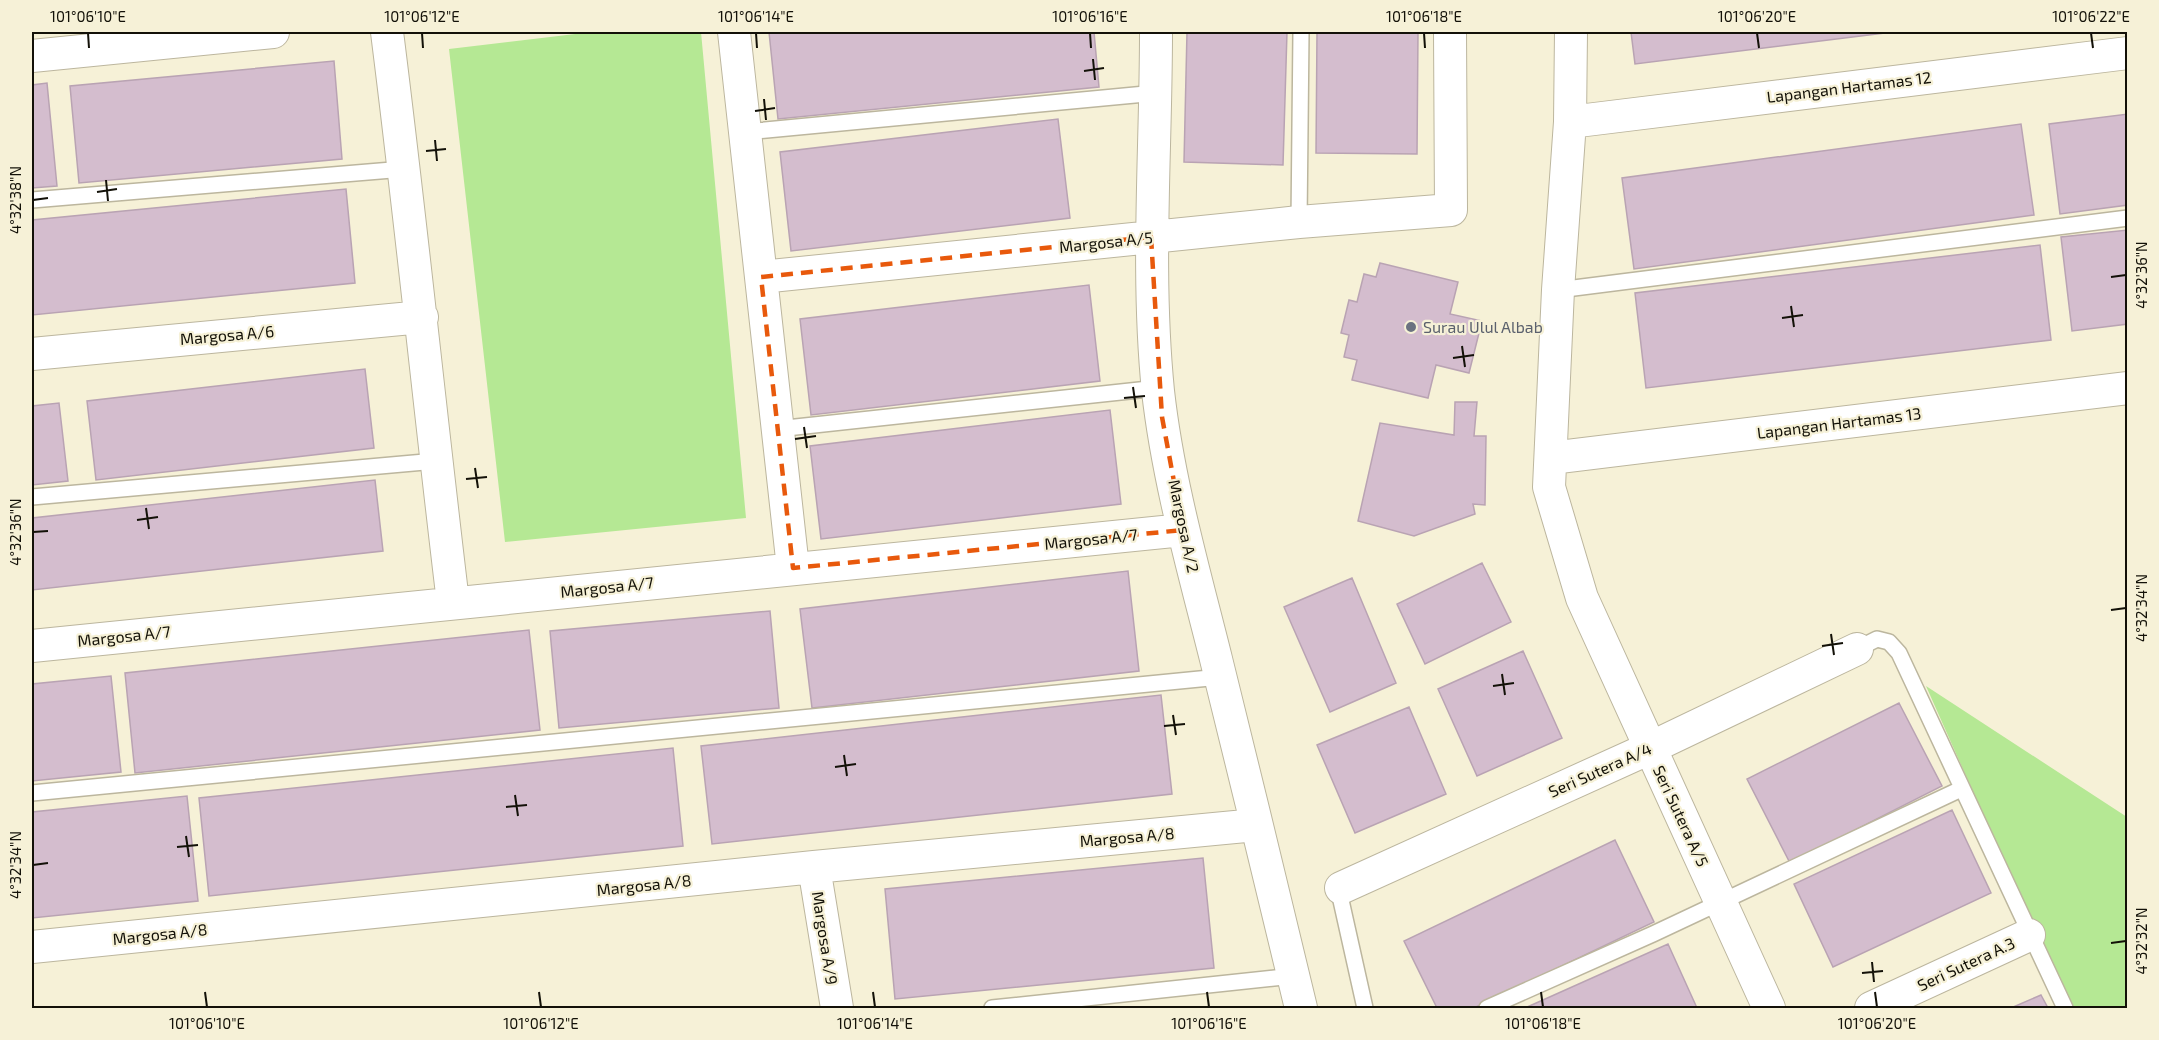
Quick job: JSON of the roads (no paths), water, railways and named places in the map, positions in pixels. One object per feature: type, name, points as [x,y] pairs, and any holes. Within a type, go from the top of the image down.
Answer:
[{"type":"street","points":[[32,56],[273,32]]},
{"type":"street","points":[[387,32],[422,316],[453,602]]},
{"type":"street","points":[[734,32],[792,568]]},
{"type":"street","name":"Margosa A/2","points":[[1156,32],[1151,237],[1158,388],[1162,417],[1183,530],[1300,1008]]},
{"type":"street","name":"Margosa A/5","points":[[761,277],[1299,222],[1451,210],[1450,32]]},
{"type":"street","name":"Seri Sutera A/5","points":[[1571,32],[1570,122],[1558,290],[1550,472],[1582,598],[1769,1008]]},
{"type":"street","name":"Lapangan Hartamas 12","points":[[1570,122],[2127,53]]},
{"type":"street","name":"Margosa A/6","points":[[32,354],[422,316]]},
{"type":"street","name":"Lapangan Hartamas 13","points":[[1550,472],[2127,388]]},
{"type":"street","name":"Margosa A/7","points":[[32,646],[1183,530]]},
{"type":"street","name":"Seri Sutera A/4","points":[[1341,888],[1650,748],[1857,650]]},
{"type":"street","name":"Margosa A/8","points":[[32,947],[814,867],[1256,825]]},
{"type":"street","name":"Margosa A/9","points":[[814,867],[837,1008]]},
{"type":"street","name":"Seri Sutera A.3","points":[[1871,1008],[2029,935]]},
{"type":"lane","points":[[1299,222],[1301,32]]},
{"type":"lane","points":[[745,132],[1156,93]]},
{"type":"lane","points":[[32,200],[404,169]]},
{"type":"lane","points":[[1558,290],[2127,218]]},
{"type":"lane","points":[[777,429],[1158,388]]},
{"type":"lane","points":[[32,497],[436,461]]},
{"type":"lane","points":[[1857,650],[1877,639],[1889,642],[1899,653],[2065,1008]]},
{"type":"lane","points":[[32,793],[1220,677]]},
{"type":"lane","points":[[1486,1008],[1961,789]]},
{"type":"lane","points":[[1341,888],[1340,896],[1365,1008]]},
{"type":"lane","points":[[992,1008],[1293,976]]},
{"type":"place","name":"Surau Ulul Albab","points":[[1411,327]]}]
